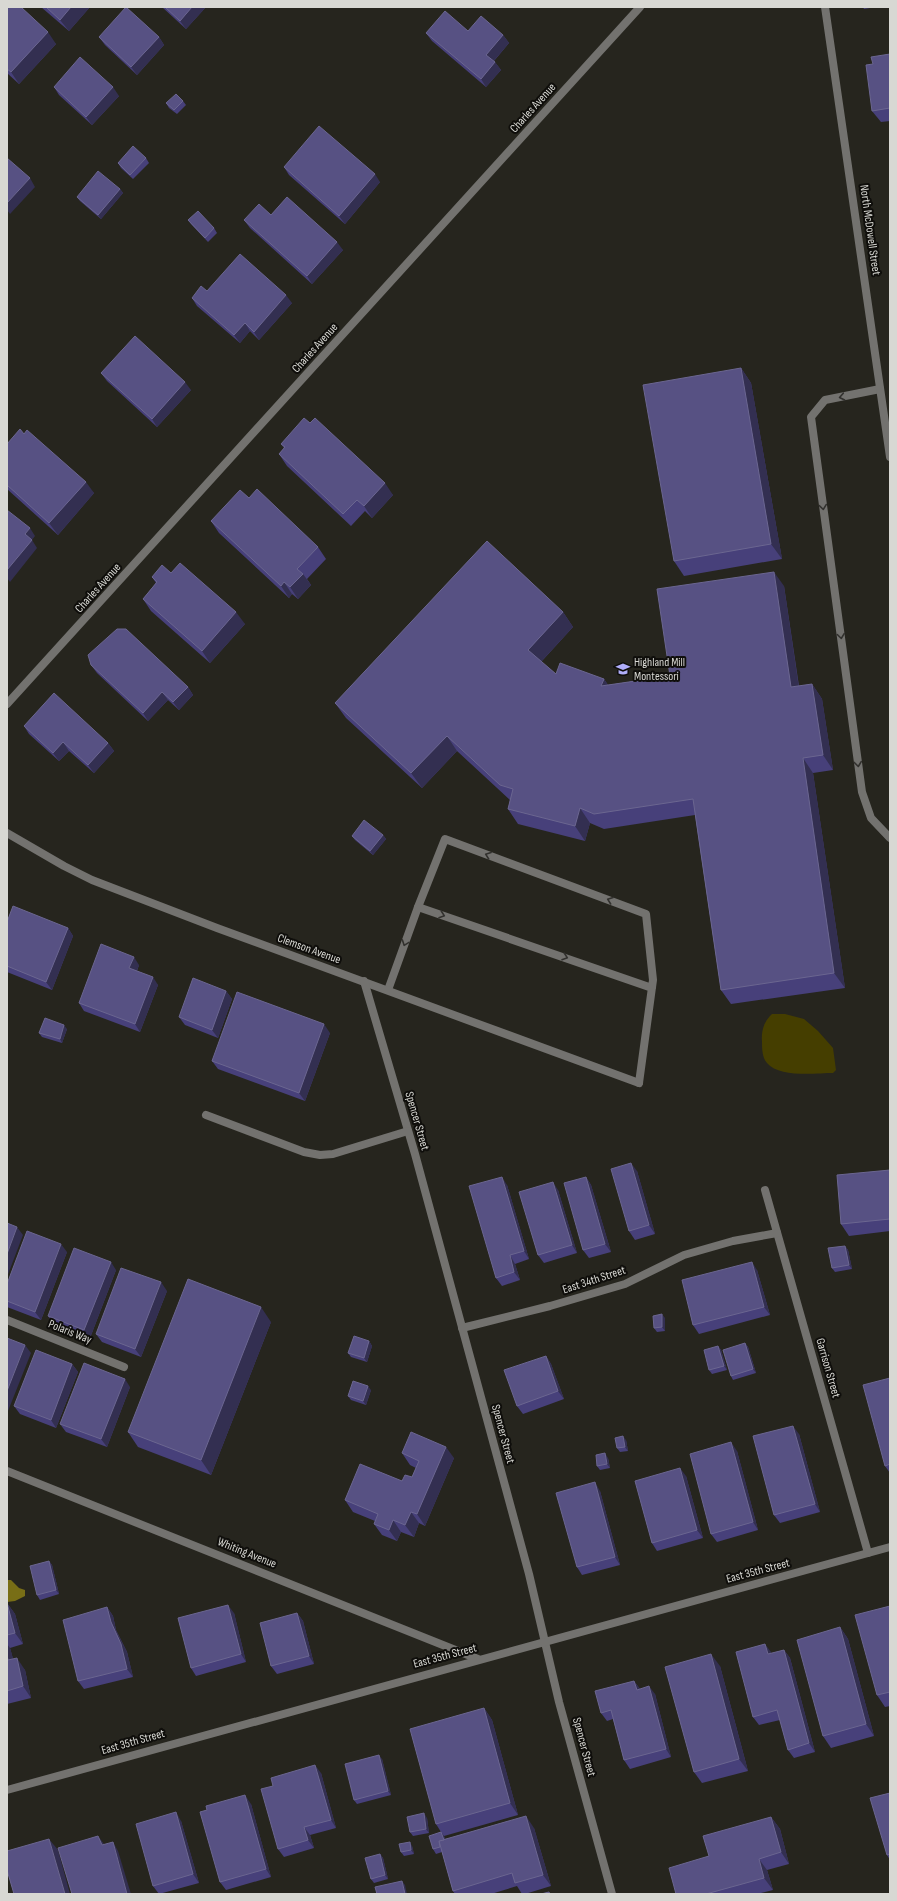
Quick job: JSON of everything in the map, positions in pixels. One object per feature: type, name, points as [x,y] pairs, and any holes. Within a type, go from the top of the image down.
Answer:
[{"type":"street","name":"Charles Avenue","points":[[7,704],[640,7]]},
{"type":"street","name":"North McDowell Street","points":[[826,7],[890,457]]},
{"type":"street","points":[[880,389],[825,400],[811,417],[862,792],[871,818],[890,838]]},
{"type":"street","name":"Clemson Avenue","points":[[7,833],[64,866],[92,880],[639,1083],[652,988]]},
{"type":"street","points":[[388,990],[418,907],[445,839],[646,914],[653,980],[652,988],[418,907]]},
{"type":"street","name":"Spencer Street","points":[[364,982],[408,1132],[529,1574],[559,1702],[612,1894]]},
{"type":"street","points":[[206,1115],[304,1152],[320,1155],[333,1154],[408,1132]]},
{"type":"street","name":"Garrison Street","points":[[765,1190],[868,1553]]},
{"type":"street","name":"East 34th Street","points":[[462,1328],[550,1306],[625,1284],[684,1255],[733,1241],[777,1233]]},
{"type":"street","name":"Polaris Way","points":[[7,1320],[124,1367]]},
{"type":"street","name":"Whiting Avenue","points":[[7,1471],[478,1659]]},
{"type":"street","name":"East 35th Street","points":[[7,1790],[478,1659],[890,1547]]},
{"type":"shaded area","points":[[772,1014],[785,1014],[804,1019],[818,1031],[833,1048],[836,1070],[833,1073],[798,1074],[780,1071],[767,1063],[763,1053],[762,1034],[765,1023]]},
{"type":"shaded area","points":[[7,1580],[11,1580],[19,1588],[25,1590],[25,1596],[15,1601],[7,1602]]},
{"type":"building","points":[[7,7],[21,7],[48,32],[11,72],[7,69]]},
{"type":"building","points":[[46,7],[71,7],[60,20]]},
{"type":"building","points":[[126,7],[159,37],[131,67],[99,37]]},
{"type":"building","points":[[165,7],[192,7],[180,21]]},
{"type":"building","points":[[445,11],[468,31],[481,16],[503,35],[486,55],[495,62],[481,79],[426,33]]},
{"type":"building","points":[[890,54],[890,108],[872,111],[866,65],[873,64],[871,57]]},
{"type":"building","points":[[80,57],[113,87],[86,117],[54,87]]},
{"type":"building","points":[[176,94],[183,101],[174,110],[166,103]]},
{"type":"building","points":[[319,126],[375,174],[339,216],[284,167]]},
{"type":"building","points":[[133,146],[146,158],[130,175],[118,163]]},
{"type":"building","points":[[7,158],[30,178],[7,203]]},
{"type":"building","points":[[98,171],[120,189],[98,215],[77,197]]},
{"type":"building","points":[[287,197],[337,242],[307,276],[244,220],[259,204],[271,215]]},
{"type":"building","points":[[198,211],[214,228],[205,238],[188,220]]},
{"type":"building","points":[[240,254],[286,295],[254,332],[245,323],[234,335],[192,298],[201,286],[207,291]]},
{"type":"building","points":[[135,336],[185,382],[152,419],[101,373]]},
{"type":"building","points":[[741,368],[771,544],[674,561],[643,385]]},
{"type":"building","points":[[304,418],[310,423],[315,418],[385,483],[364,506],[357,500],[343,514],[279,454],[285,447],[281,444]]},
{"type":"building","points":[[20,429],[24,434],[27,430],[86,482],[49,523],[7,485],[7,444]]},
{"type":"building","points":[[257,489],[318,547],[297,569],[303,574],[290,587],[284,582],[281,586],[211,521],[240,490],[249,498]]},
{"type":"building","points":[[7,510],[30,528],[25,534],[32,540],[7,570]]},
{"type":"building","points":[[487,541],[563,612],[528,650],[556,674],[560,663],[604,679],[601,686],[670,676],[657,589],[774,572],[791,687],[812,684],[823,755],[803,758],[834,973],[721,990],[693,799],[594,814],[580,808],[575,826],[508,809],[513,789],[500,785],[447,736],[411,773],[335,703]]},
{"type":"building","points":[[180,563],[236,612],[202,651],[143,599],[157,582],[152,577],[162,565],[171,573]]},
{"type":"building","points":[[117,629],[126,629],[188,687],[173,702],[162,692],[143,713],[91,665],[88,655]]},
{"type":"building","points":[[54,693],[108,743],[88,765],[63,742],[53,753],[24,726]]},
{"type":"building","points":[[364,820],[383,835],[370,851],[352,836]]},
{"type":"building","points":[[13,906],[68,928],[46,982],[7,966],[7,922]]},
{"type":"building","points":[[101,944],[134,957],[129,968],[153,977],[135,1024],[79,1003]]},
{"type":"building","points":[[193,978],[226,991],[212,1030],[179,1017]]},
{"type":"building","points":[[237,992],[324,1024],[299,1093],[212,1061]]},
{"type":"building","points":[[45,1018],[64,1025],[60,1039],[39,1033]]},
{"type":"building","points":[[631,1163],[649,1225],[629,1231],[611,1169]]},
{"type":"building","points":[[890,1170],[890,1219],[841,1224],[837,1175]]},
{"type":"building","points":[[502,1177],[524,1251],[510,1255],[514,1272],[496,1278],[469,1186]]},
{"type":"building","points":[[586,1177],[605,1244],[583,1250],[564,1183]]},
{"type":"building","points":[[553,1182],[572,1245],[538,1255],[519,1192]]},
{"type":"building","points":[[7,1223],[17,1227],[7,1254]]},
{"type":"building","points":[[27,1231],[61,1244],[35,1312],[7,1301],[7,1284]]},
{"type":"building","points":[[845,1246],[849,1265],[832,1268],[828,1248]]},
{"type":"building","points":[[74,1248],[111,1262],[84,1330],[48,1316]]},
{"type":"building","points":[[752,1262],[764,1307],[693,1325],[682,1280]]},
{"type":"building","points":[[121,1268],[161,1282],[135,1349],[96,1334]]},
{"type":"building","points":[[188,1279],[261,1307],[201,1460],[128,1432]]},
{"type":"building","points":[[662,1314],[662,1327],[654,1328],[653,1316]]},
{"type":"building","points":[[354,1336],[369,1341],[364,1358],[348,1353]]},
{"type":"building","points":[[7,1338],[25,1345],[7,1391]]},
{"type":"building","points":[[745,1343],[753,1369],[731,1376],[723,1350]]},
{"type":"building","points":[[718,1346],[724,1366],[709,1370],[704,1350]]},
{"type":"building","points":[[36,1350],[72,1364],[51,1420],[14,1406]]},
{"type":"building","points":[[546,1356],[558,1391],[517,1406],[504,1370]]},
{"type":"building","points":[[84,1363],[125,1379],[101,1439],[60,1424]]},
{"type":"building","points":[[890,1378],[890,1464],[885,1466],[863,1385]]},
{"type":"building","points":[[353,1381],[368,1386],[363,1401],[348,1396]]},
{"type":"building","points":[[793,1426],[815,1504],[774,1515],[753,1436]]},
{"type":"building","points":[[411,1432],[446,1447],[417,1514],[411,1512],[405,1525],[393,1520],[389,1530],[374,1524],[378,1514],[345,1500],[360,1464],[402,1481],[405,1475],[412,1477],[419,1461],[402,1453]]},
{"type":"building","points":[[623,1436],[625,1447],[617,1448],[615,1438]]},
{"type":"building","points":[[731,1442],[753,1522],[711,1534],[690,1454]]},
{"type":"building","points":[[605,1453],[607,1464],[597,1466],[596,1455]]},
{"type":"building","points":[[680,1468],[697,1530],[652,1543],[635,1481]]},
{"type":"building","points":[[595,1482],[615,1557],[577,1567],[556,1493]]},
{"type":"building","points":[[49,1561],[56,1590],[37,1595],[30,1566]]},
{"type":"building","points":[[7,1603],[15,1633],[7,1635]]},
{"type":"building","points":[[228,1605],[241,1654],[191,1668],[178,1618]]},
{"type":"building","points":[[890,1606],[890,1692],[877,1695],[855,1615]]},
{"type":"building","points":[[107,1607],[111,1622],[121,1644],[127,1669],[78,1681],[63,1620]]},
{"type":"building","points":[[297,1613],[309,1656],[271,1666],[260,1623]]},
{"type":"building","points":[[840,1627],[866,1724],[823,1736],[797,1640]]},
{"type":"building","points":[[765,1644],[768,1654],[784,1650],[809,1743],[788,1750],[777,1710],[753,1717],[736,1652]]},
{"type":"building","points":[[711,1654],[739,1759],[694,1772],[665,1667]]},
{"type":"building","points":[[7,1655],[8,1660],[17,1658],[23,1686],[7,1691]]},
{"type":"building","points":[[634,1681],[637,1690],[649,1686],[666,1749],[624,1760],[611,1710],[601,1713],[595,1691]]},
{"type":"building","points":[[484,1708],[510,1803],[436,1824],[410,1729]]},
{"type":"building","points":[[379,1755],[388,1791],[354,1800],[345,1764]]},
{"type":"building","points":[[315,1765],[331,1820],[304,1827],[308,1840],[278,1849],[261,1789],[273,1786],[271,1778]]},
{"type":"building","points":[[890,1793],[890,1854],[887,1855],[870,1798]]},
{"type":"building","points":[[245,1795],[266,1869],[220,1882],[200,1812],[207,1810],[206,1806]]},
{"type":"building","points":[[176,1812],[193,1874],[153,1886],[136,1824]]},
{"type":"building","points":[[424,1813],[426,1829],[410,1832],[407,1817]]},
{"type":"building","points":[[526,1816],[543,1875],[515,1883],[512,1873],[453,1891],[439,1841]]},
{"type":"building","points":[[771,1817],[781,1852],[759,1859],[764,1878],[706,1894],[676,1894],[669,1868],[709,1856],[703,1836]]},
{"type":"building","points":[[441,1832],[444,1840],[439,1841],[440,1847],[433,1849],[429,1836]]},
{"type":"building","points":[[98,1836],[102,1845],[113,1842],[127,1894],[72,1894],[58,1848]]},
{"type":"building","points":[[49,1839],[65,1894],[14,1894],[7,1870],[7,1851]]},
{"type":"building","points":[[410,1842],[411,1850],[401,1852],[399,1844]]},
{"type":"building","points":[[380,1854],[385,1875],[371,1879],[365,1858]]},
{"type":"building","points":[[402,1881],[405,1894],[377,1894],[375,1887]]},
{"type":"place","name":"Highland Mill Montessori","points":[[623,669]]}]
